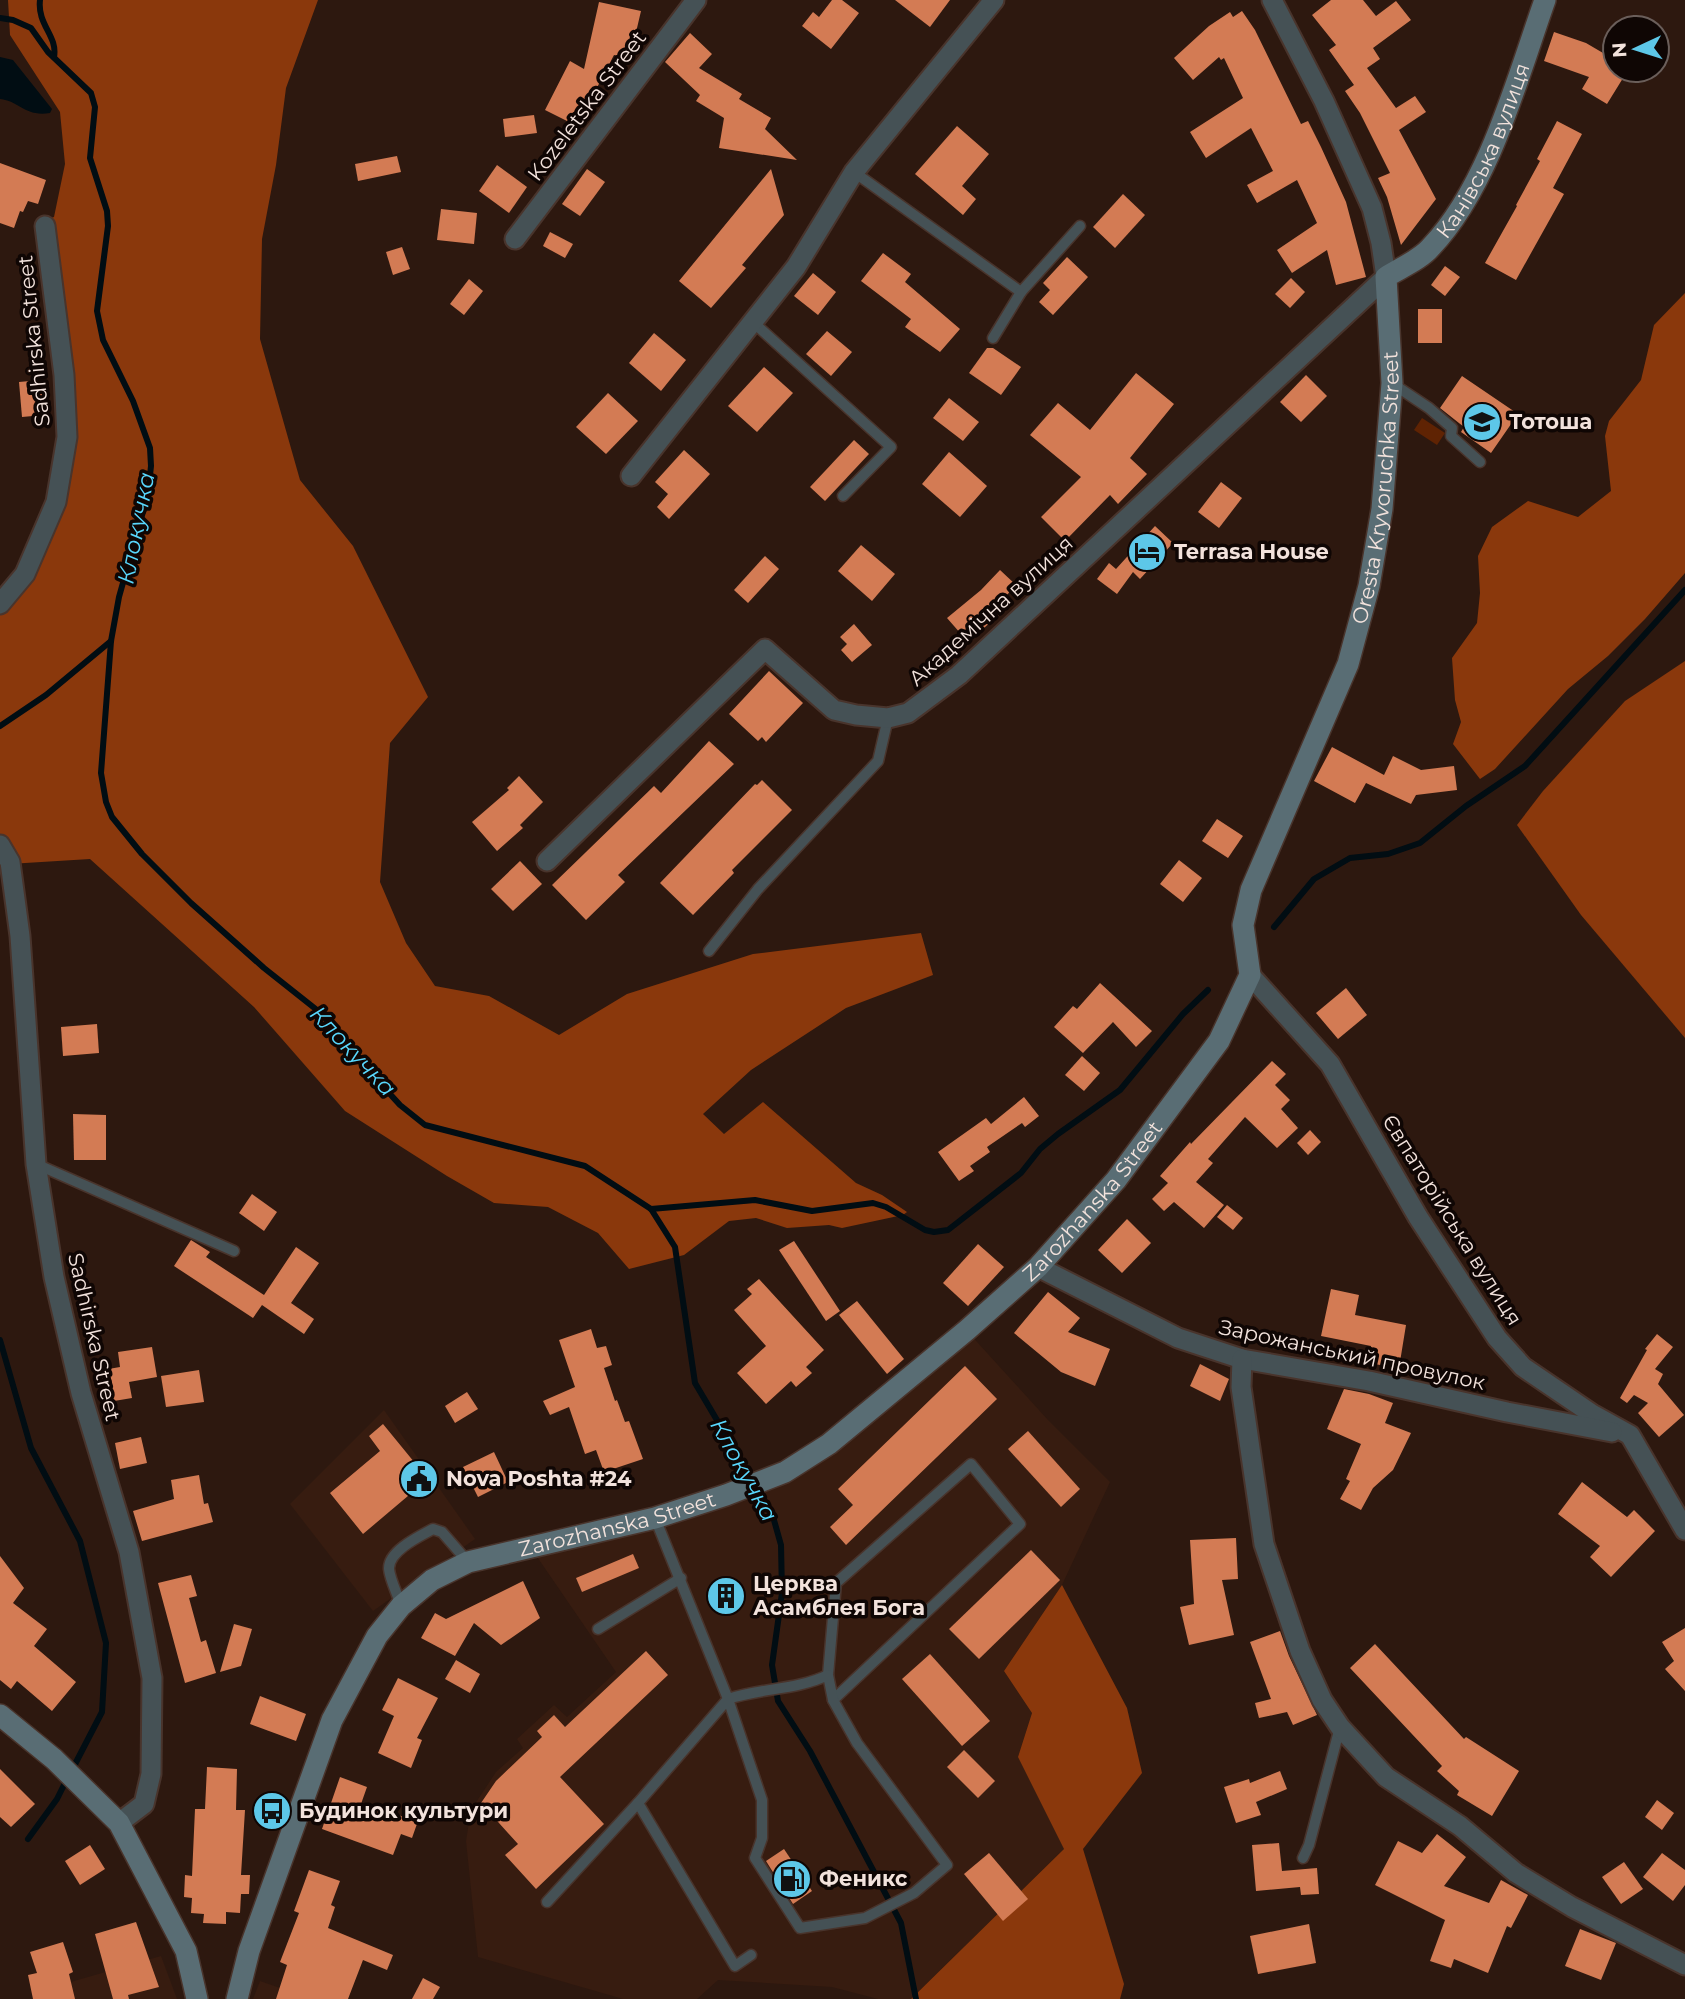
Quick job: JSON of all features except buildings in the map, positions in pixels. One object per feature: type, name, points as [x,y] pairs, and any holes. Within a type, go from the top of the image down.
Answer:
[{"type":"street","name":"Kozeletska Street","points":[[514,239],[696,0]]},
{"type":"street","points":[[631,476],[796,267],[854,172],[994,0]]},
{"type":"street","name":"Oresta Kryvoruchka Street","points":[[1250,975],[1242,925],[1251,890],[1348,664],[1369,586],[1382,509],[1392,383],[1386,277],[1372,208],[1324,101],[1272,0]]},
{"type":"street","name":"Канівська вулиця","points":[[1386,277],[1430,250],[1455,218],[1488,158],[1545,0]]},
{"type":"street","name":"Sadhirska Street","points":[[0,604],[25,574],[56,502],[67,437],[64,375],[45,226]]},
{"type":"street","name":"Академічна вулиця","points":[[888,718],[908,713],[959,675],[1386,277]]},
{"type":"street","points":[[547,860],[765,649],[834,710],[888,718]]},
{"type":"street","name":"Sadhirska Street","points":[[0,845],[10,862],[20,936],[36,1164],[54,1277],[81,1393],[129,1552],[152,1678],[151,1774],[144,1804],[119,1824]]},
{"type":"street","name":"Zarozhanska Street","points":[[237,1999],[249,1951],[332,1720],[377,1636],[401,1606],[432,1580],[468,1562],[656,1518],[785,1472],[829,1444],[967,1330],[1038,1266],[1116,1180],[1219,1041],[1250,975]]},
{"type":"street","name":"Євпаторійська вулиця","points":[[1250,975],[1330,1064],[1418,1217],[1497,1338],[1523,1367],[1592,1414],[1630,1435]]},
{"type":"street","name":"Зарожанський провулок","points":[[1038,1266],[1178,1338],[1242,1359],[1369,1381],[1507,1412],[1630,1435]]},
{"type":"street","points":[[1242,1359],[1241,1387],[1264,1544],[1300,1651],[1322,1700],[1340,1727],[1367,1759],[1387,1777],[1460,1826],[1516,1873],[1572,1907],[1685,1965]]},
{"type":"street","points":[[1630,1435],[1685,1530]]},
{"type":"street","points":[[0,1715],[54,1759],[119,1824],[187,1951],[197,1999]]},
{"type":"lane","points":[[854,172],[1021,292]]},
{"type":"lane","points":[[993,338],[1021,292],[1080,226]]},
{"type":"lane","points":[[752,322],[891,447],[844,496]]},
{"type":"lane","points":[[1392,383],[1429,408],[1452,428],[1451,436],[1480,461]]},
{"type":"lane","points":[[709,951],[758,889],[878,761],[888,718]]},
{"type":"lane","points":[[36,1164],[234,1251]]},
{"type":"lane","points":[[656,1518],[728,1699],[762,1800],[762,1838],[755,1858],[800,1928],[865,1918],[914,1893],[947,1865],[857,1743],[833,1700],[828,1675],[836,1583],[971,1464],[1020,1524],[833,1700]]},
{"type":"lane","points":[[401,1606],[389,1569],[391,1560],[407,1543],[433,1529],[442,1532],[468,1562]]},
{"type":"lane","points":[[598,1629],[681,1578]]},
{"type":"lane","points":[[547,1902],[728,1699],[811,1684],[828,1675]]},
{"type":"lane","points":[[1303,1858],[1309,1845],[1340,1727]]},
{"type":"lane","points":[[638,1803],[736,1966],[751,1955]]},
{"type":"shaded area","points":[[8,0],[318,0],[286,88],[276,165],[262,239],[260,339],[300,480],[353,546],[428,697],[390,743],[380,882],[406,943],[435,986],[489,996],[559,1035],[627,994],[753,954],[921,933],[933,975],[846,1008],[751,1070],[703,1114],[724,1134],[763,1102],[856,1183],[882,1195],[907,1212],[903,1215],[842,1228],[829,1225],[787,1228],[756,1218],[729,1221],[684,1255],[629,1269],[598,1233],[548,1207],[494,1203],[345,1111],[254,1007],[90,859],[9,864],[0,848],[0,600],[54,501],[65,436],[41,222],[54,217],[65,164],[60,112],[10,35]]},
{"type":"shaded area","points":[[0,57],[13,60],[52,109],[50,113],[34,113],[0,99]]},
{"type":"shaded area","points":[[1685,293],[1685,573],[1645,619],[1608,656],[1568,689],[1495,769],[1480,779],[1453,744],[1461,722],[1455,700],[1452,658],[1477,623],[1480,593],[1478,556],[1492,527],[1528,501],[1578,517],[1611,491],[1605,436],[1609,421],[1641,380],[1654,325]]},
{"type":"shaded area","points":[[1422,418],[1445,433],[1437,445],[1414,430]]},
{"type":"shaded area","points":[[1685,661],[1685,1038],[1581,915],[1517,825],[1543,791],[1625,701]]},
{"type":"shaded area","points":[[968,1332],[1048,1420],[1110,1482],[1062,1585],[1004,1671],[1032,1713],[1018,1757],[1064,1849],[911,1999],[878,1999],[832,1987],[718,1980],[697,1999],[623,1999],[478,1957],[466,1841],[471,1810],[496,1772],[523,1748],[517,1739],[554,1705],[567,1717],[616,1672],[531,1548],[786,1475]]},
{"type":"shaded area","points":[[384,1410],[475,1539],[373,1611],[290,1504]]},
{"type":"shaded area","points":[[1062,1585],[1127,1708],[1142,1773],[1083,1849],[1124,1984],[1120,1999],[911,1999],[1064,1849],[1018,1757],[1032,1713],[1004,1671]]},
{"type":"shaded area","points":[[161,1956],[177,1999],[36,1999],[36,1992]]},
{"type":"shaded area","points":[[260,1981],[312,1999],[253,1999]]},
{"type":"waterway","points":[[40,0],[41,16],[53,43],[54,57]]},
{"type":"waterway","name":"Клокучка","points":[[0,18],[31,28],[48,52],[91,93],[95,107],[90,158],[107,211],[108,226],[97,311],[103,340],[133,401],[150,448],[148,494],[119,597],[111,641],[101,773],[106,802],[112,817],[142,854],[191,903],[264,968],[322,1014],[348,1048],[400,1105],[425,1125],[585,1166],[651,1209],[675,1247],[695,1383],[772,1513],[781,1545],[782,1593],[772,1665],[778,1701],[810,1751],[901,1923],[916,1999]]},
{"type":"waterway","points":[[1274,927],[1314,879],[1350,858],[1388,854],[1420,843],[1466,806],[1525,766],[1685,590]]},
{"type":"waterway","points":[[0,726],[46,695],[111,641]]},
{"type":"waterway","points":[[651,1209],[755,1200],[812,1211],[873,1203],[886,1207],[925,1230],[948,1230],[1021,1173],[1040,1149],[1058,1134],[1120,1090],[1183,1014],[1208,990]]},
{"type":"waterway","points":[[0,1340],[31,1448],[80,1541],[106,1643],[102,1712],[72,1770]]},
{"type":"waterway","points":[[28,1839],[57,1799],[67,1779]]},
{"type":"place","name":"Тотоша","points":[[1482,422]]},
{"type":"place","name":"Terrasa House","points":[[1147,552]]},
{"type":"place","name":"Nova Poshta #24","points":[[419,1479]]},
{"type":"place","name":"Церква Асамблея Бога","points":[[726,1596]]},
{"type":"place","name":"Будинок культури","points":[[272,1811]]},
{"type":"place","name":"Феникс","points":[[792,1879]]}]
